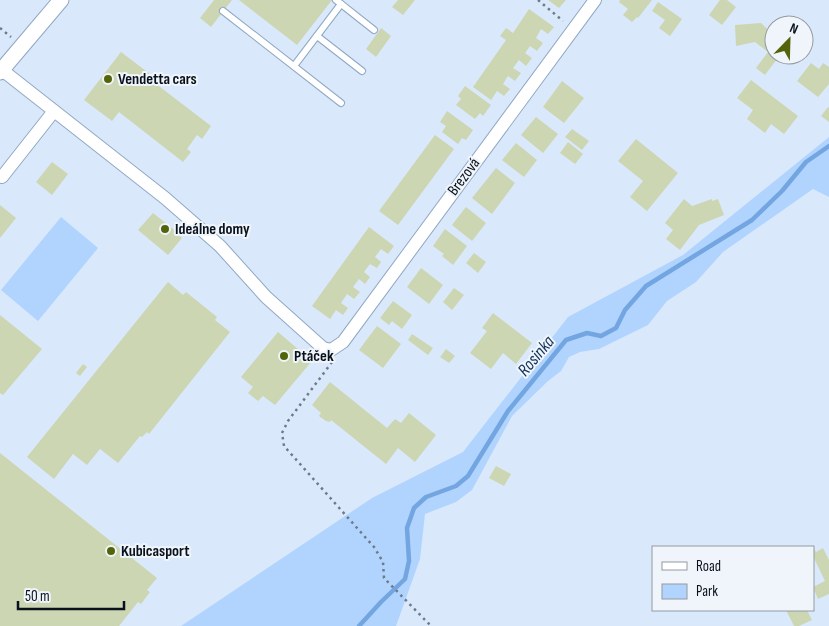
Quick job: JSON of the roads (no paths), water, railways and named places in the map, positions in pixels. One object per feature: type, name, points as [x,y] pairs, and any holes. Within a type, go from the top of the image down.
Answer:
[{"type":"street","points":[[2,177],[54,111],[1,71],[61,0]]},
{"type":"street","name":"Brezová","points":[[54,111],[165,198],[220,246],[272,303],[323,348],[331,350],[343,342],[595,0]]},
{"type":"lane","points":[[294,66],[317,36],[339,2],[374,30]]},
{"type":"lane","points":[[223,11],[341,102]]},
{"type":"lane","points":[[317,36],[362,71]]},
{"type":"waterway","name":"Rosinka","points":[[359,626],[405,579],[409,561],[407,528],[414,508],[426,497],[456,486],[468,476],[508,411],[566,340],[587,333],[601,336],[616,328],[625,310],[646,286],[752,220],[782,191],[806,162],[829,146]]},
{"type":"place","name":"Vendetta cars","points":[[108,79]]},
{"type":"place","name":"Ideálne domy","points":[[165,229]]},
{"type":"place","name":"Ptáček","points":[[284,356]]},
{"type":"place","name":"Kubicasport","points":[[111,551]]}]
